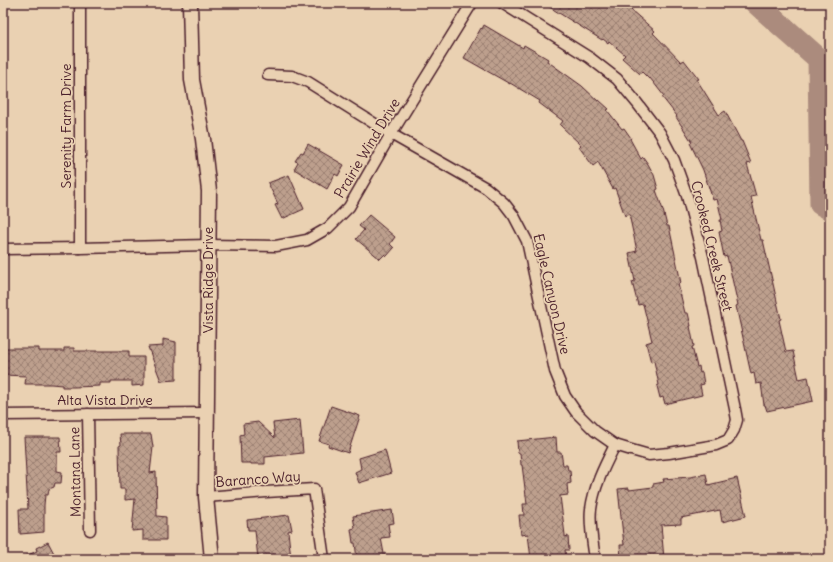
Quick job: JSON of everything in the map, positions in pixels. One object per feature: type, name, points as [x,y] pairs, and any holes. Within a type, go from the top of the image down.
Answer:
[{"type":"street","name":"Serenity Farm Drive","points":[[80,3],[80,248]]},
{"type":"street","name":"Vista Ridge Drive","points":[[190,3],[192,80],[203,139],[209,191],[206,497],[212,559]]},
{"type":"street","name":"Prairie Wind Drive","points":[[3,249],[208,245],[276,246],[307,240],[328,228],[349,207],[391,134],[472,3]]},
{"type":"street","name":"Crooked Creek Street","points":[[502,3],[590,58],[617,79],[660,133],[674,160],[687,196],[697,234],[735,409],[737,420],[734,430]]},
{"type":"street","name":"Eagle Canyon Drive","points":[[268,75],[292,76],[308,82],[391,134],[486,188],[504,203],[514,216],[527,241],[555,372],[565,396],[576,412],[595,431],[614,445],[649,455],[716,445],[728,440],[734,430]]},
{"type":"street","name":"Alta Vista Drive","points":[[3,414],[207,413]]},
{"type":"street","name":"Montana Lane","points":[[88,414],[90,530]]},
{"type":"street","points":[[595,559],[591,510],[594,492],[614,445]]},
{"type":"street","name":"Baranco Way","points":[[206,497],[314,489],[324,559]]},
{"type":"building","points":[[543,3],[636,3],[631,10],[655,31],[653,33],[681,62],[684,60],[699,79],[697,80],[719,115],[725,111],[742,141],[751,163],[747,164],[756,196],[751,197],[761,240],[763,240],[781,319],[779,320],[786,352],[793,351],[799,379],[808,377],[813,401],[767,411],[764,405],[761,383],[756,384],[754,373],[751,374],[727,256],[724,257],[719,232],[722,231],[720,220],[722,220],[717,199],[713,200],[703,170],[690,143],[692,142],[676,117],[677,116],[662,97],[664,96],[650,78],[649,79],[642,72],[640,74],[622,58],[625,55],[609,41],[608,43],[603,39],[602,40]]},
{"type":"building","points":[[484,25],[523,48],[524,45],[548,59],[547,61],[582,86],[598,101],[599,100],[609,109],[607,110],[622,129],[624,128],[631,138],[630,139],[641,159],[643,157],[648,164],[654,175],[658,189],[656,190],[667,226],[669,226],[681,283],[678,284],[685,313],[688,313],[691,326],[694,346],[692,347],[697,367],[699,366],[700,373],[702,372],[704,384],[700,385],[702,395],[665,404],[663,397],[660,398],[654,361],[651,362],[646,343],[652,341],[643,304],[638,305],[632,282],[635,281],[629,253],[637,251],[629,214],[625,216],[615,188],[613,189],[598,162],[593,166],[579,147],[581,145],[560,125],[563,121],[539,103],[540,101],[464,58]]},
{"type":"building","points":[[308,144],[344,165],[338,176],[335,174],[327,189],[294,169],[298,162],[295,161],[301,152],[303,153]]},
{"type":"building","points":[[289,175],[304,209],[282,219],[275,205],[278,204],[268,183]]},
{"type":"building","points":[[369,215],[395,237],[390,244],[394,248],[387,256],[385,254],[380,259],[356,239],[364,230],[359,226]]},
{"type":"building","points":[[163,339],[176,342],[176,380],[161,381],[148,347],[163,346]]},
{"type":"building","points":[[3,348],[39,348],[39,351],[64,351],[64,348],[74,348],[74,351],[129,351],[129,357],[144,357],[144,385],[132,386],[132,381],[111,381],[111,383],[100,383],[100,386],[74,387],[62,387],[62,385],[51,384],[25,384],[26,376],[3,375]]},
{"type":"building","points":[[331,406],[360,416],[348,453],[319,441]]},
{"type":"building","points":[[300,420],[303,453],[265,457],[265,464],[241,463],[240,435],[244,434],[243,424],[258,422],[275,438],[273,423]]},
{"type":"building","points":[[120,434],[151,434],[153,447],[150,473],[156,472],[157,516],[166,517],[166,540],[143,540],[143,530],[132,531],[135,499],[125,500],[125,489],[120,489]]},
{"type":"building","points":[[24,437],[60,437],[61,452],[57,452],[57,471],[62,472],[61,483],[55,483],[54,487],[49,489],[48,495],[45,495],[44,532],[20,534],[19,509],[28,509]]},
{"type":"building","points":[[556,437],[557,452],[561,452],[563,465],[567,465],[568,470],[570,470],[571,483],[567,484],[568,495],[560,496],[565,537],[568,536],[569,550],[565,550],[566,559],[531,559],[528,534],[521,535],[519,515],[524,515],[523,504],[527,504],[517,441]]},
{"type":"building","points":[[385,450],[391,473],[359,483],[355,472],[361,469],[359,458]]},
{"type":"building","points":[[706,474],[708,485],[737,478],[746,516],[722,522],[720,510],[681,518],[681,524],[661,525],[664,559],[621,559],[620,545],[624,545],[618,489],[629,488],[629,490],[653,487],[653,484],[664,482],[663,479]]},
{"type":"building","points":[[392,510],[394,523],[388,524],[390,537],[381,538],[385,559],[357,559],[351,529],[355,528],[353,516]]},
{"type":"building","points":[[289,515],[292,530],[288,531],[291,559],[258,559],[255,530],[248,530],[247,520]]},
{"type":"building","points":[[48,542],[57,559],[19,559],[37,551],[36,548]]},
{"type":"waterway","points":[[756,3],[819,59],[821,204],[830,209]]}]
